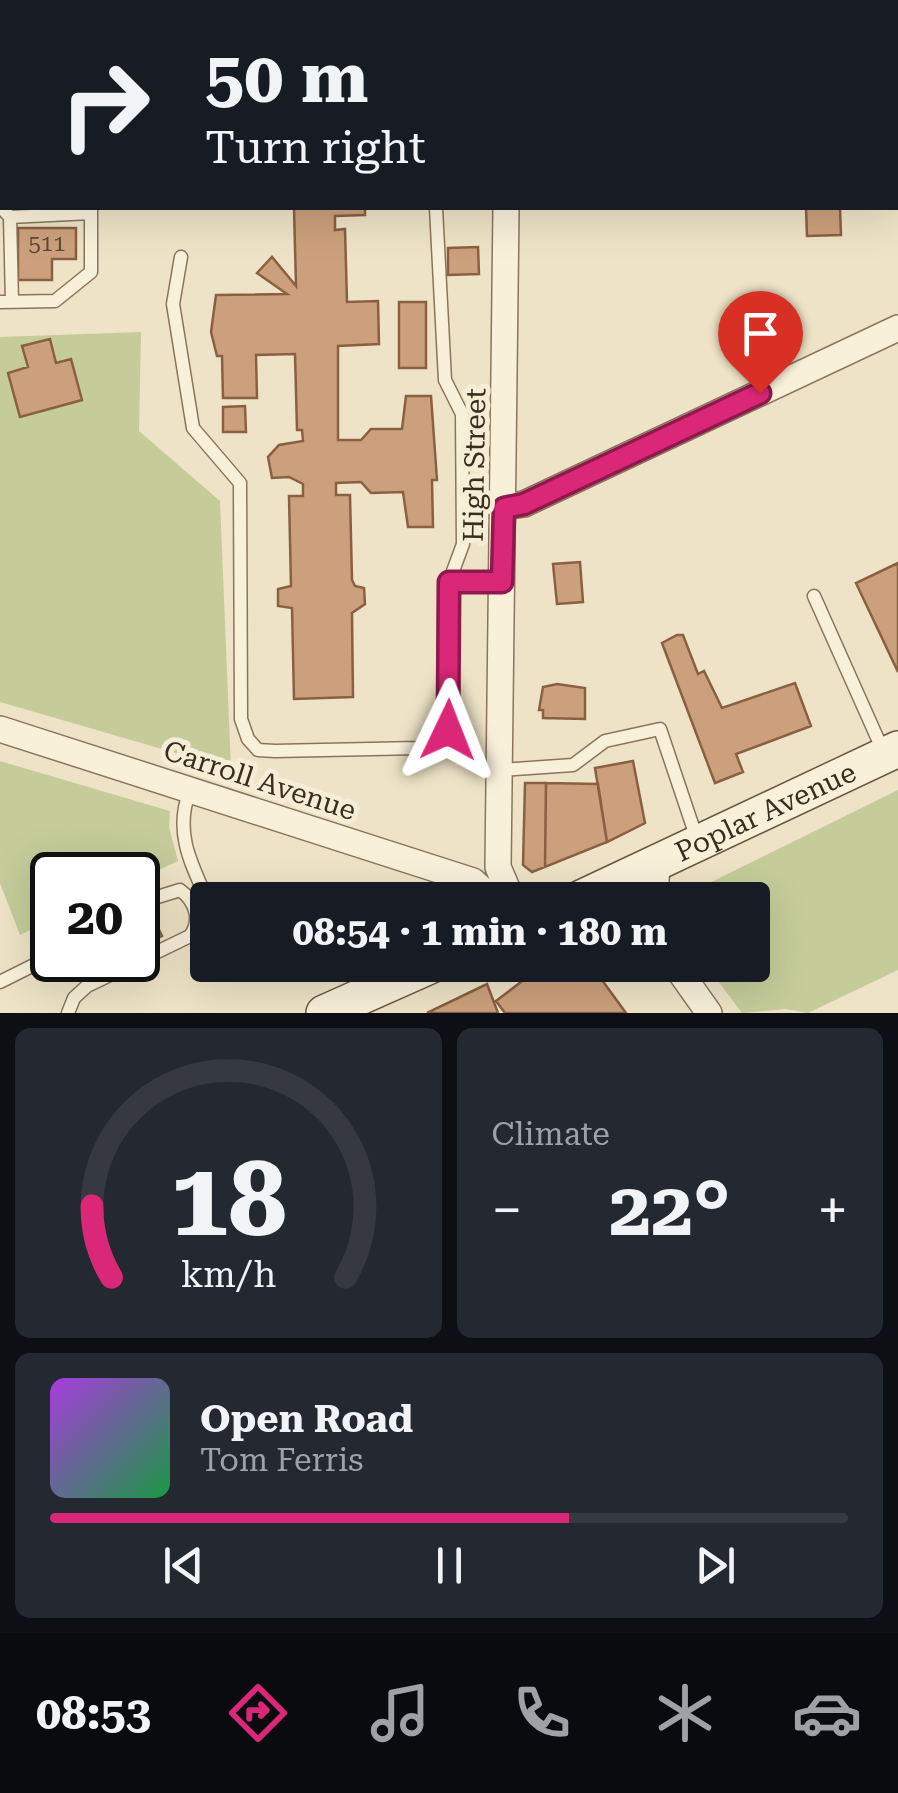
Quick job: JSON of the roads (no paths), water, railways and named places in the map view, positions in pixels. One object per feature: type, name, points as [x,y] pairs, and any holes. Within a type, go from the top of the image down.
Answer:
[{"type":"main road","name":"Poplar Avenue","points":[[632,882],[657,863],[892,752]]},
{"type":"main road","points":[[324,1013],[394,982]]},
{"type":"street","name":"High Street","points":[[504,882],[498,867],[506,210]]},
{"type":"street","points":[[504,508],[524,504],[897,332]]},
{"type":"street","name":"Carroll Avenue","points":[[0,730],[191,788],[474,882]]},
{"type":"street","points":[[656,882],[657,863]]},
{"type":"street","points":[[687,982],[710,1013]]},
{"type":"lane","points":[[91,210],[91,272],[55,301],[6,302],[5,211],[91,210]]},
{"type":"lane","points":[[182,257],[173,304],[193,428],[240,483],[241,719],[248,739],[258,750],[276,752],[419,748],[448,730],[449,582],[463,544],[462,414],[445,380],[436,210]]},
{"type":"lane","points":[[449,582],[502,582]]},
{"type":"lane","points":[[814,596],[892,752]]},
{"type":"lane","points":[[501,770],[573,766],[606,742],[660,729],[698,843]]},
{"type":"lane","points":[[191,788],[181,812],[181,832],[201,882]]},
{"type":"lane","points":[[160,897],[180,890],[196,913],[197,926],[190,936],[160,951]]},
{"type":"lane","points":[[0,982],[30,967]]},
{"type":"lane","points":[[68,1013],[74,998],[95,982]]}]
